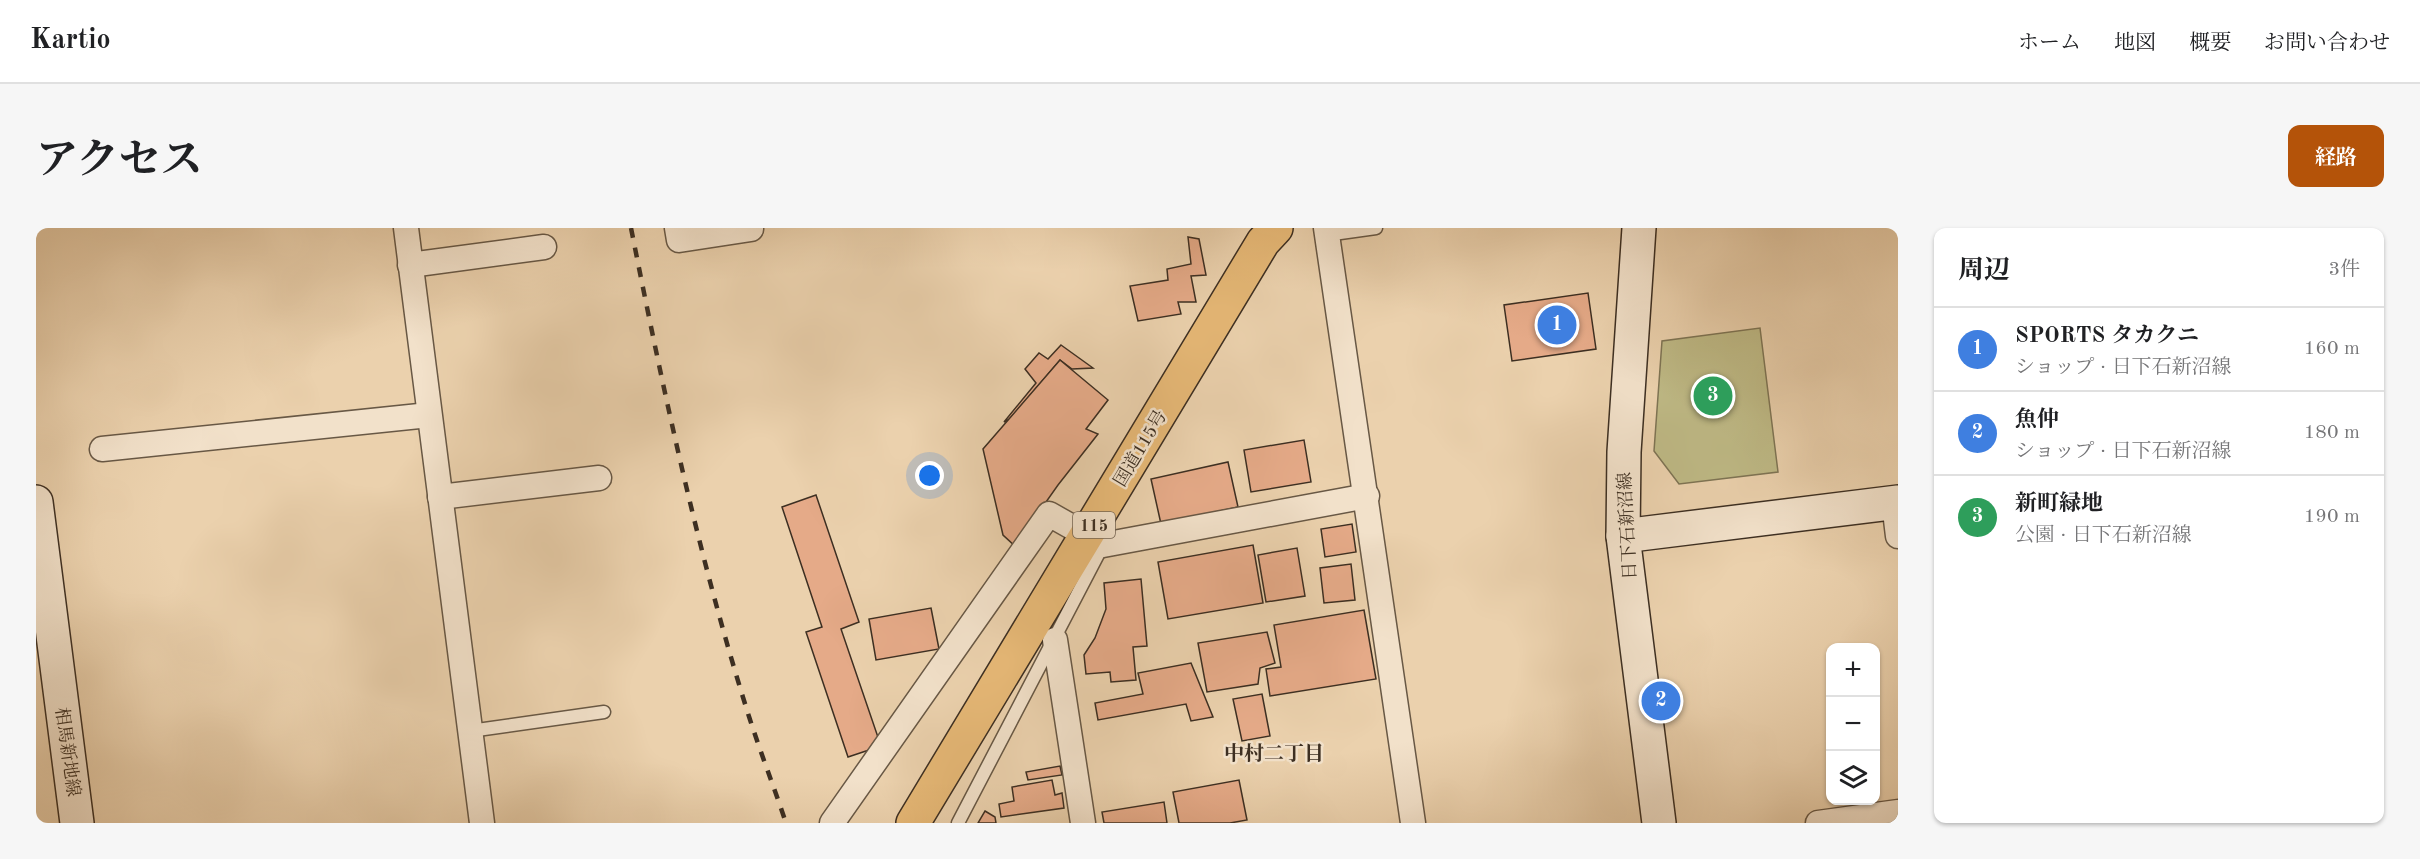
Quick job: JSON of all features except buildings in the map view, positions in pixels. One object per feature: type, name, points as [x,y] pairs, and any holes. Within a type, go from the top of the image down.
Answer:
[{"type":"highway","name":"国道115号","points":[[913,823],[1263,242],[1276,228]]},
{"type":"main road","name":"日下石新沼線","points":[[1639,228],[1624,452],[1623,536],[1659,823]]},
{"type":"main road","name":"相馬新地線","points":[[36,502],[77,823]]},
{"type":"main road","points":[[1623,536],[1896,502]]},
{"type":"street","points":[[406,228],[482,823]]},
{"type":"street","points":[[677,228],[679,240],[751,229]]},
{"type":"street","points":[[1326,232],[1413,823]]},
{"type":"street","points":[[410,265],[544,247]]},
{"type":"street","points":[[102,449],[429,415]]},
{"type":"street","points":[[440,497],[600,478]]},
{"type":"street","points":[[1098,543],[1366,496]]},
{"type":"street","points":[[1896,502],[1898,536]]},
{"type":"street","points":[[832,823],[1049,514],[1072,527]]},
{"type":"street","points":[[1055,640],[1083,823]]},
{"type":"street","points":[[1818,823],[1898,812]]},
{"type":"lane","points":[[1326,232],[1376,228]]},
{"type":"lane","points":[[958,823],[1055,640],[1098,543]]},
{"type":"lane","points":[[470,730],[604,712]]},
{"type":"shaded area","points":[[1760,328],[1778,472],[1679,484],[1654,451],[1662,341]]},
{"type":"railway","points":[[631,228],[669,409],[712,589],[755,736],[786,823]]},
{"type":"place","name":"SPORTS タカクニ","points":[[1557,325]]},
{"type":"place","name":"新町緑地","points":[[1713,396]]},
{"type":"place","name":"魚仲","points":[[1661,701]]},
{"type":"district","name":"中村二丁目","points":[[1274,753]]}]
